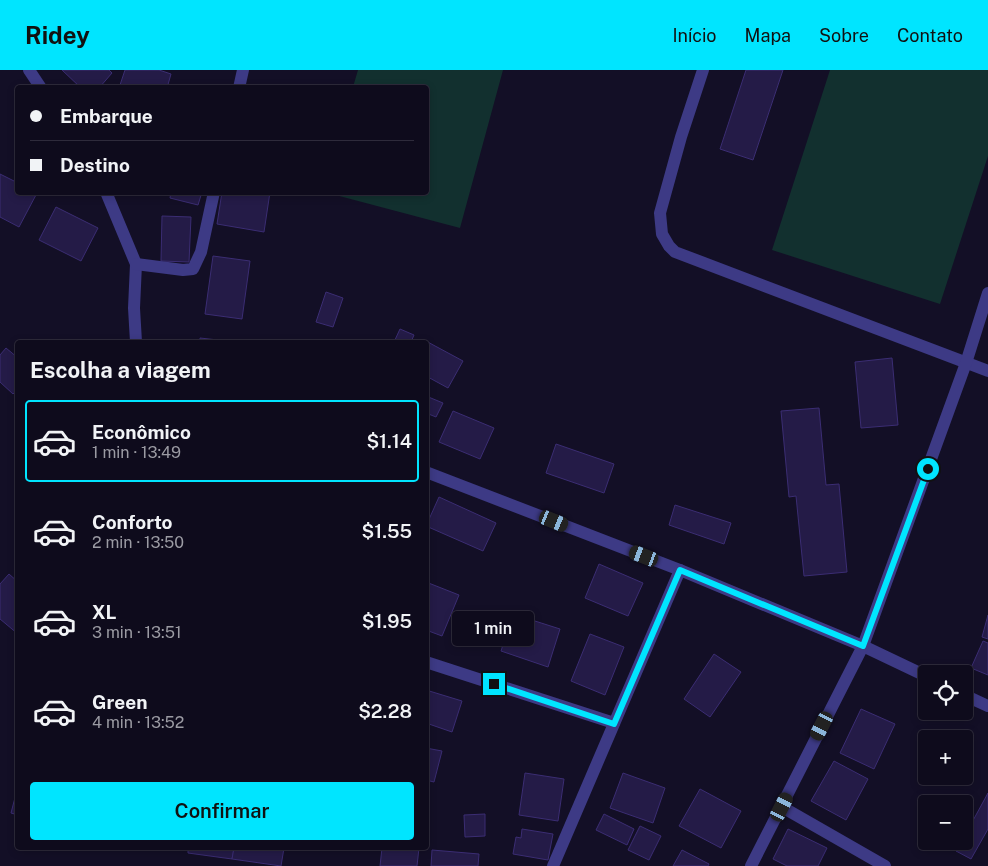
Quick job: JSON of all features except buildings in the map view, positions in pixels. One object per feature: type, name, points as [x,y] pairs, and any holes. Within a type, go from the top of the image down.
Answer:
[{"type":"street","points":[[29,70],[39,85]]},
{"type":"street","points":[[240,85],[243,70]]},
{"type":"street","points":[[702,70],[660,213],[662,234],[669,246],[675,252],[988,371]]},
{"type":"street","points":[[107,195],[136,264],[134,308],[136,340]]},
{"type":"street","points":[[136,264],[183,270],[193,269],[201,252],[213,195]]},
{"type":"street","points":[[751,866],[863,646],[966,363],[988,293]]},
{"type":"street","points":[[429,473],[680,570],[863,646],[918,672]]},
{"type":"street","points":[[553,866],[680,570]]},
{"type":"street","points":[[429,663],[614,724]]},
{"type":"street","points":[[973,699],[988,706]]},
{"type":"street","points":[[782,807],[884,866]]},
{"type":"green space","points":[[358,70],[503,70],[460,228],[336,195],[429,195],[429,85],[354,85]]},
{"type":"green space","points":[[830,70],[988,70],[988,156],[940,304],[772,250]]},
{"type":"route","points":[[494,684],[614,724],[680,570],[863,646],[928,469]]}]
